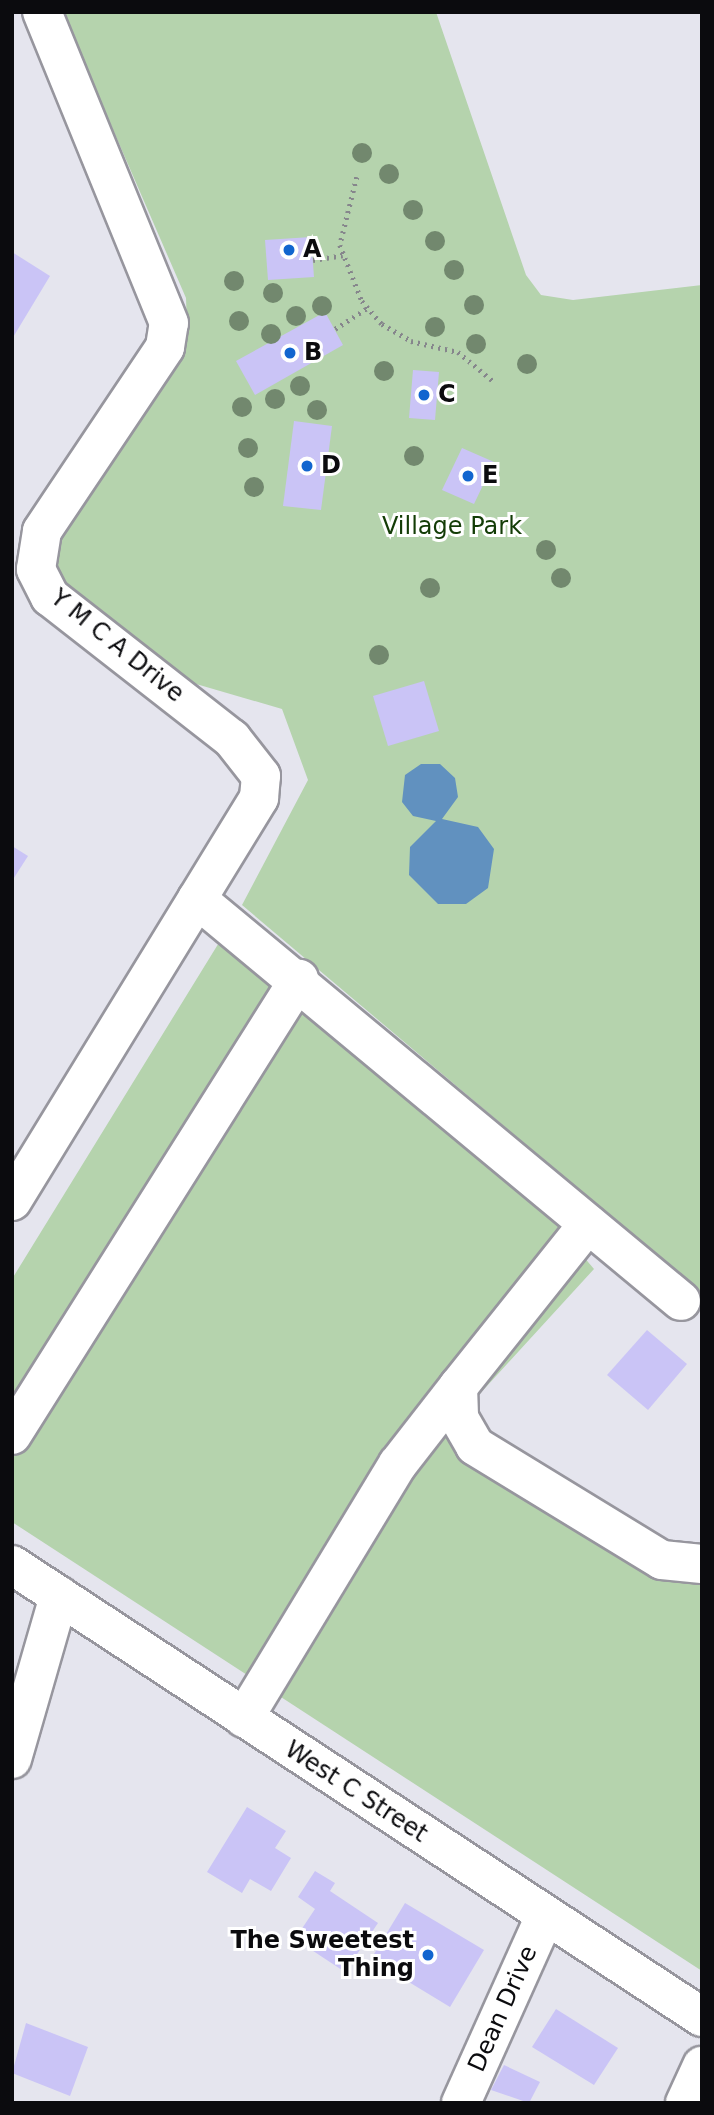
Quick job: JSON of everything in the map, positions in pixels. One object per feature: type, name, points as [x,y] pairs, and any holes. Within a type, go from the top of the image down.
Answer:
[{"type":"street","name":"Y M C A Drive","points":[[12,1201],[259,798],[261,776],[232,739],[50,597],[36,569],[42,531],[165,347],[169,323],[42,12]]},
{"type":"street","points":[[197,899],[299,979],[681,1301]]},
{"type":"street","points":[[12,1435],[299,979]]},
{"type":"street","points":[[244,1718],[398,1464],[588,1224]]},
{"type":"street","points":[[458,1387],[459,1418],[475,1446],[662,1560],[702,1564]]},
{"type":"street","name":"West C Street","points":[[12,1565],[702,2017]]},
{"type":"street","points":[[12,1759],[59,1596]]},
{"type":"street","name":"Dean Drive","points":[[461,2103],[545,1916]]},
{"type":"street","points":[[685,2103],[702,2066]]},
{"type":"path","points":[[357,177],[342,255],[368,308],[411,341],[458,352],[493,381]]},
{"type":"path","points":[[313,260],[342,255]]},
{"type":"path","points":[[335,329],[368,308]]},
{"type":"green space","name":"Village Park","points":[[62,12],[436,12],[526,275],[541,295],[573,300],[702,285],[702,1313],[633,1235],[242,905],[308,780],[282,709],[179,679],[63,587],[52,559],[71,508],[187,328],[186,298]]},
{"type":"green space","points":[[220,941],[531,1195],[594,1269],[444,1433],[677,1580],[702,1580],[702,1971],[12,1522],[12,1279]]},
{"type":"water","points":[[421,764],[440,764],[455,778],[458,797],[442,819],[478,827],[494,849],[488,888],[466,904],[438,904],[409,875],[410,847],[436,821],[413,816],[402,802],[405,775]]},
{"type":"building","name":"A","points":[[311,237],[314,277],[268,280],[265,240]]},
{"type":"building","points":[[12,252],[50,276],[12,339]]},
{"type":"building","name":"B","points":[[325,312],[343,345],[255,395],[236,361]]},
{"type":"building","name":"C","points":[[413,370],[439,372],[435,420],[409,418]]},
{"type":"building","name":"D","points":[[294,421],[332,426],[321,510],[283,506]]},
{"type":"building","name":"E","points":[[462,448],[494,462],[474,504],[442,490]]},
{"type":"building","points":[[424,681],[439,731],[388,746],[373,696]]},
{"type":"building","points":[[12,846],[28,856],[12,881]]},
{"type":"building","points":[[647,1330],[687,1364],[648,1410],[607,1375]]},
{"type":"building","points":[[247,1807],[286,1831],[275,1848],[291,1858],[271,1891],[250,1879],[242,1893],[207,1872]]},
{"type":"building","points":[[315,1871],[335,1883],[330,1891],[378,1923],[345,1972],[295,1939],[315,1909],[298,1897]]},
{"type":"building","name":"The Sweetest Thing","points":[[405,1903],[484,1950],[450,2007],[371,1959]]},
{"type":"building","points":[[556,2009],[618,2048],[594,2085],[532,2047]]},
{"type":"building","points":[[26,2023],[88,2047],[70,2096],[12,2073]]},
{"type":"building","points":[[504,2065],[540,2082],[529,2103],[491,2090]]},
{"type":"place","name":"A","points":[[289,250]]},
{"type":"place","name":"B","points":[[290,353]]},
{"type":"place","name":"C","points":[[424,395]]},
{"type":"place","name":"D","points":[[307,466]]},
{"type":"place","name":"E","points":[[468,476]]},
{"type":"place","name":"The Sweetest Thing","points":[[428,1955]]}]
